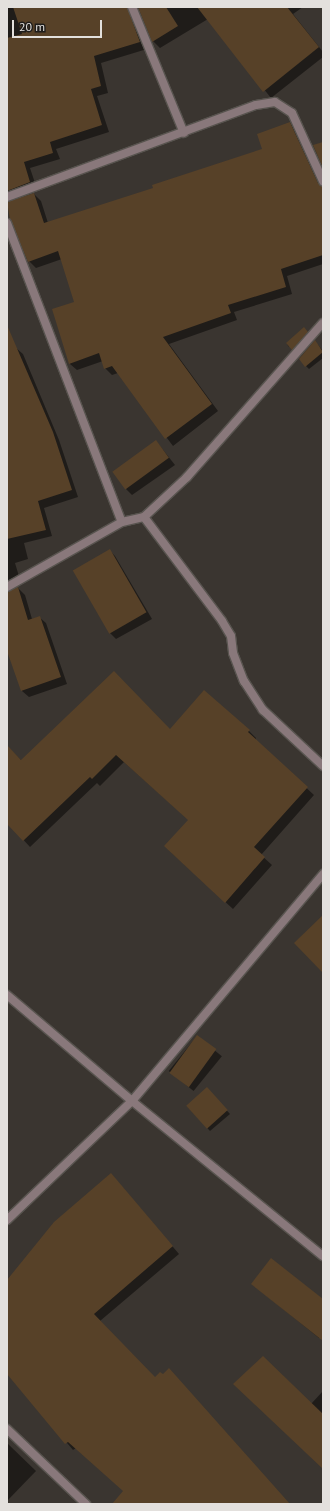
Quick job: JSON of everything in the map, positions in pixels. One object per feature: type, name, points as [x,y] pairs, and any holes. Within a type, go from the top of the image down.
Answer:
[{"type":"street","points":[[132,7],[184,133]]},
{"type":"street","points":[[7,197],[184,133],[256,105],[275,102],[292,113],[323,181]]},
{"type":"street","points":[[7,223],[122,522]]},
{"type":"street","points":[[7,587],[122,522],[144,517],[187,477],[323,323]]},
{"type":"street","points":[[144,517],[225,626],[231,636],[233,653],[244,681],[263,710],[323,766]]},
{"type":"street","points":[[7,1220],[132,1101],[323,874]]},
{"type":"street","points":[[7,995],[132,1101],[323,1256]]},
{"type":"street","points":[[7,1429],[86,1504]]},
{"type":"building","points":[[13,7],[127,7],[140,42],[94,56],[101,86],[91,89],[102,125],[50,142],[53,153],[24,162],[30,182],[7,191],[7,38],[22,34]]},
{"type":"building","points":[[138,7],[166,7],[178,26],[152,42]]},
{"type":"building","points":[[197,7],[287,7],[319,47],[263,92]]},
{"type":"building","points":[[290,122],[318,183],[323,186],[323,255],[281,269],[286,287],[228,305],[231,313],[163,337],[212,404],[165,439],[112,366],[104,369],[99,353],[69,364],[52,309],[74,302],[58,251],[28,262],[10,219],[7,202],[34,193],[44,223],[153,188],[152,185],[262,149],[257,134]]},
{"type":"building","points":[[323,142],[323,168],[313,145]]},
{"type":"building","points":[[7,325],[53,432],[72,490],[38,501],[46,530],[7,539]]},
{"type":"building","points":[[304,327],[308,332],[292,350],[286,343]]},
{"type":"building","points":[[315,340],[323,352],[305,367],[299,359]]},
{"type":"building","points":[[156,440],[169,458],[125,490],[112,472]]},
{"type":"building","points":[[110,549],[146,612],[109,634],[73,570]]},
{"type":"building","points":[[18,587],[28,620],[40,616],[61,677],[21,691],[7,651],[7,592]]},
{"type":"building","points":[[114,671],[170,729],[204,690],[250,730],[248,732],[308,787],[254,847],[265,857],[225,903],[164,846],[188,820],[116,755],[92,779],[90,777],[23,841],[7,824],[7,745],[21,760]]},
{"type":"building","points":[[323,915],[323,973],[294,943]]},
{"type":"building","points":[[197,1035],[216,1049],[189,1087],[169,1073]]},
{"type":"building","points":[[207,1087],[228,1110],[207,1129],[186,1106]]},
{"type":"building","points":[[111,1173],[173,1246],[94,1314],[155,1377],[160,1372],[163,1374],[169,1368],[290,1504],[112,1504],[123,1491],[68,1442],[65,1444],[7,1374],[7,1280],[54,1222]]},
{"type":"building","points":[[271,1258],[323,1299],[323,1341],[251,1284]]},
{"type":"building","points":[[263,1356],[323,1414],[323,1469],[233,1384]]}]
